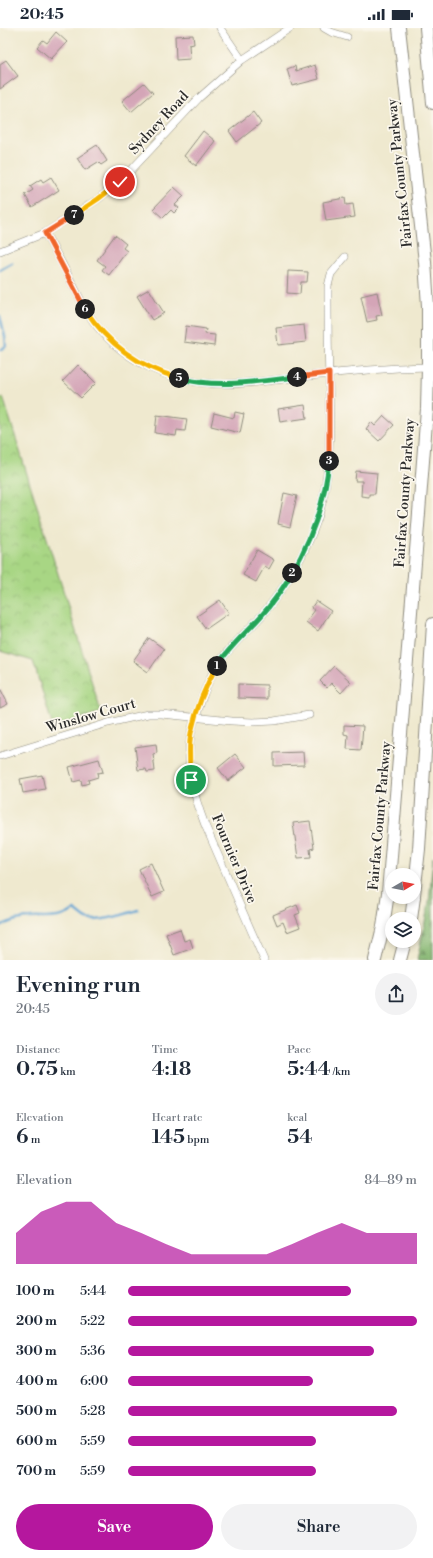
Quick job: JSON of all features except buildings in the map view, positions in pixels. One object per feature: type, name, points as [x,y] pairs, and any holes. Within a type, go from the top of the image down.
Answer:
[{"type":"highway","points":[[426,28],[433,103]]},
{"type":"highway","name":"Fairfax County Parkway","points":[[375,960],[383,927],[388,893],[427,409],[428,306],[425,262],[399,30]]},
{"type":"highway","points":[[417,868],[433,624]]},
{"type":"highway","points":[[400,960],[403,948]]},
{"type":"street","points":[[220,28],[242,60]]},
{"type":"street","name":"Sydney Road","points":[[0,250],[45,233],[98,199],[120,182],[199,98],[242,60],[290,28]]},
{"type":"street","points":[[324,28],[331,32],[348,37]]},
{"type":"street","points":[[45,233],[84,307],[97,326],[124,352],[152,369],[183,380],[218,384],[363,370],[428,367]]},
{"type":"street","name":"Fournier Drive","points":[[264,960],[205,825],[193,793],[190,754],[191,734],[203,692],[219,663],[233,645],[262,615],[284,586],[302,555],[312,533],[324,496],[330,460],[328,286],[331,274],[345,257]]},
{"type":"street","name":"Winslow Court","points":[[0,756],[134,716],[160,714],[253,722],[280,720],[309,715]]},
{"type":"green space","points":[[3,397],[101,712],[53,727],[33,661],[0,651],[0,399]]},
{"type":"green space","points":[[433,857],[433,960],[417,960],[419,948],[421,948],[421,941],[429,902]]},
{"type":"waterway","points":[[0,270],[12,263]]},
{"type":"waterway","points":[[0,316],[6,346],[0,350]]},
{"type":"waterway","points":[[0,926],[22,919],[53,918],[63,916],[74,910],[85,918],[92,920],[112,918],[138,910]]},
{"type":"route","points":[[120,182],[98,199],[45,233],[84,307],[97,326],[109,339],[124,352],[152,369],[183,380],[218,384],[251,382],[329,373],[330,460],[324,496],[317,519],[310,539],[284,586],[262,615],[233,645],[219,663],[203,692],[191,734],[191,780]]}]
